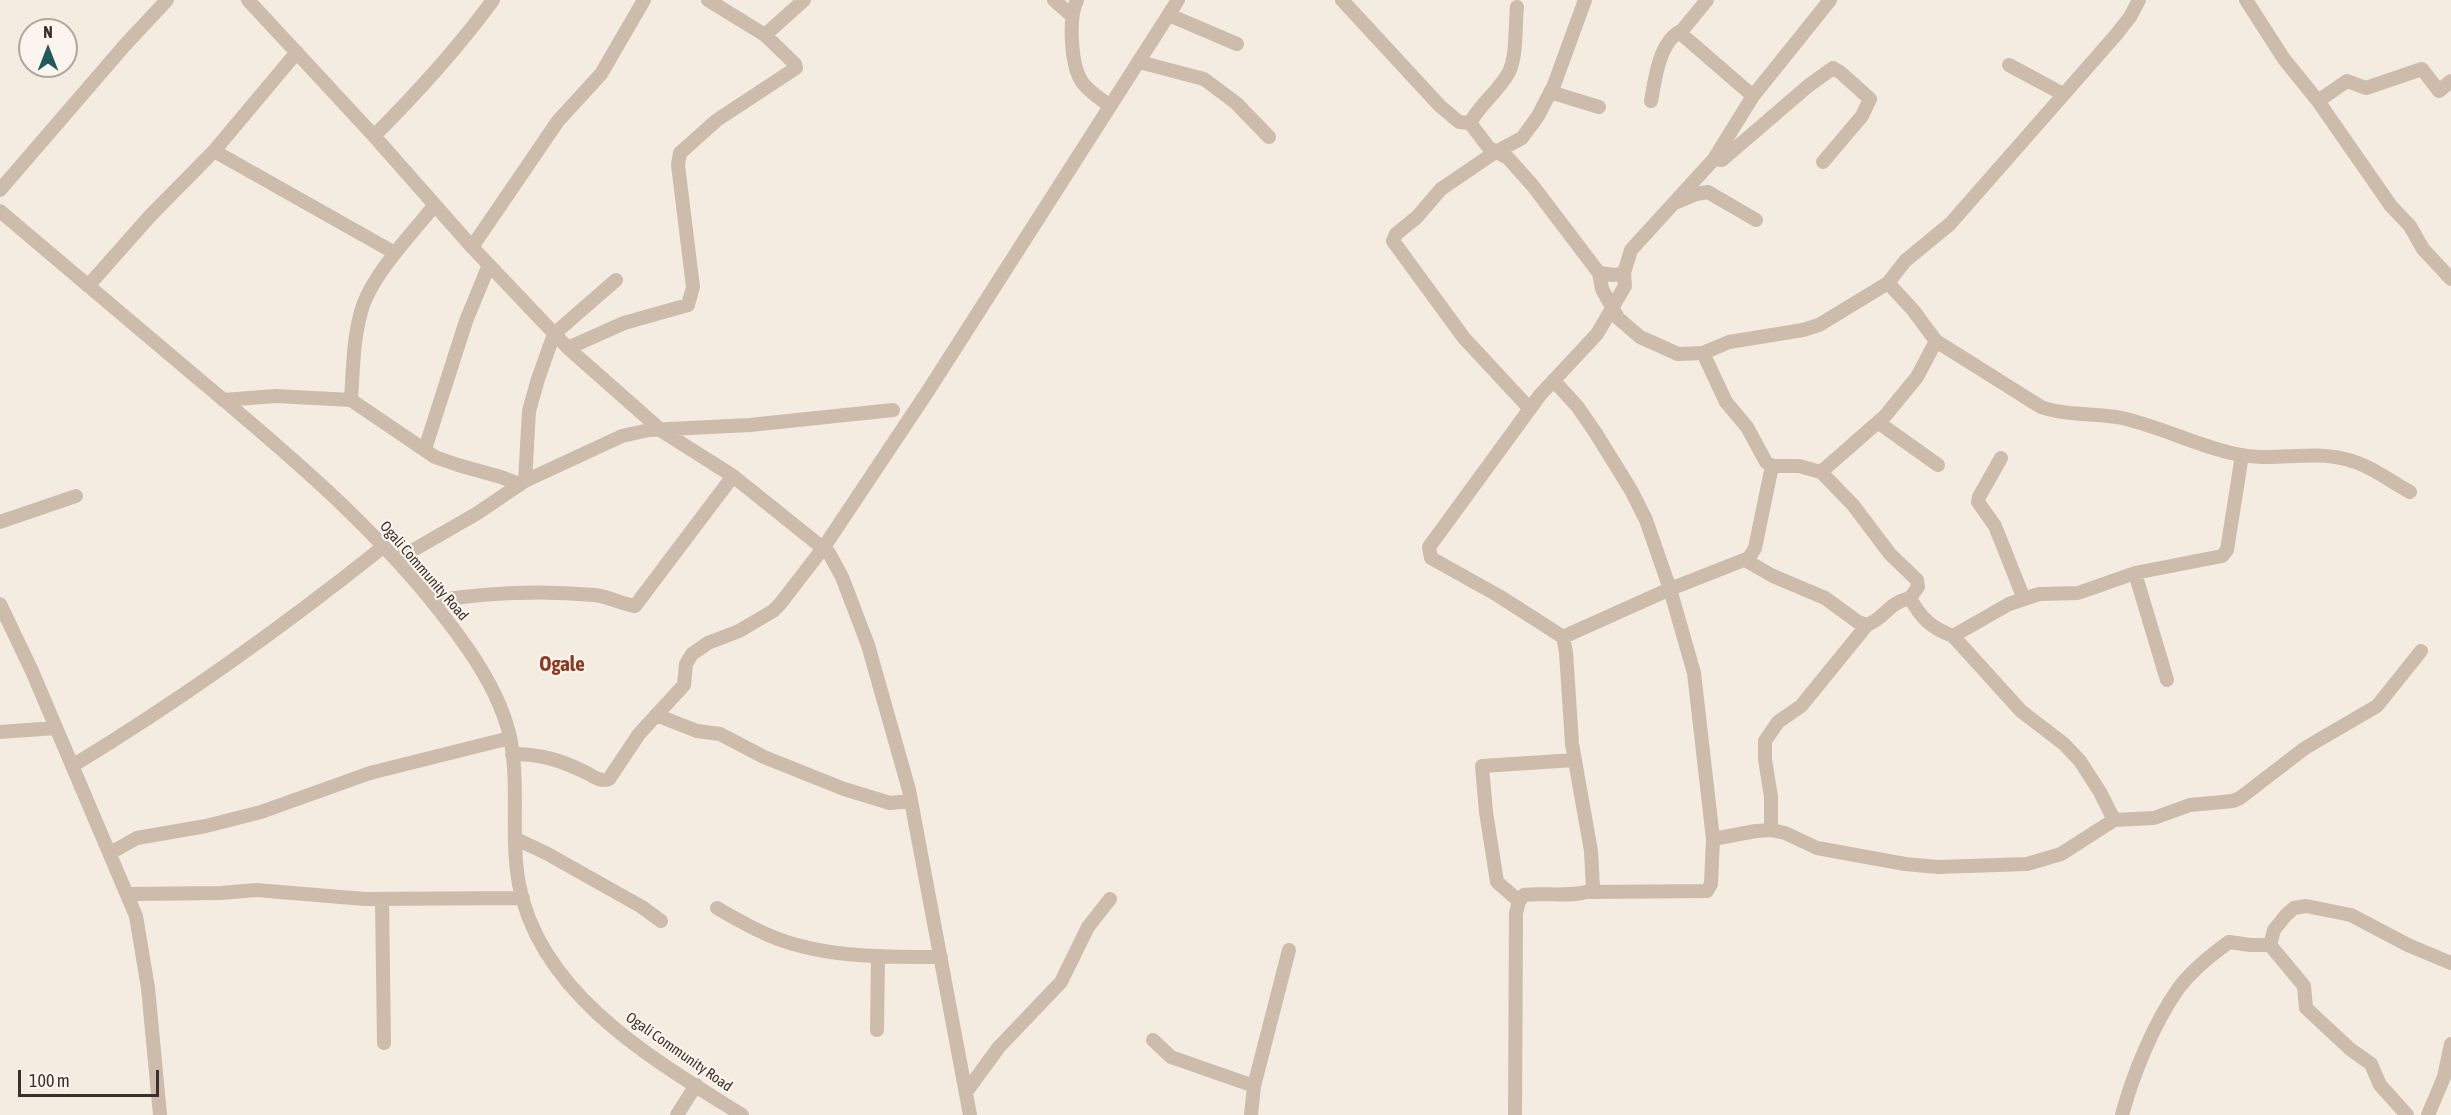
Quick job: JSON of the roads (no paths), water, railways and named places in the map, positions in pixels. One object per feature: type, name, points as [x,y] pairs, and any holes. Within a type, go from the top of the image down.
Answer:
[{"type":"street","points":[[0,190],[125,45],[167,0]]},
{"type":"street","points":[[248,0],[374,136],[472,247],[568,348],[662,431],[734,476],[824,547],[842,577],[868,645],[911,801],[970,1115]]},
{"type":"street","points":[[374,136],[440,67],[493,0]]},
{"type":"street","points":[[472,247],[548,135],[601,74],[644,0]]},
{"type":"street","points":[[568,348],[624,323],[688,305],[693,287],[678,165],[680,153],[717,120],[794,70],[795,64],[765,35],[708,0]]},
{"type":"street","points":[[765,35],[804,0]]},
{"type":"street","points":[[1054,0],[1072,16]]},
{"type":"street","points":[[1077,0],[1070,30],[1080,80],[1110,106]]},
{"type":"street","points":[[512,753],[561,760],[604,781],[609,779],[639,734],[684,685],[687,664],[692,654],[708,643],[739,631],[773,611],[780,604],[824,547],[928,392],[1178,0]]},
{"type":"street","points":[[1342,0],[1440,106],[1459,122],[1470,123],[1494,153],[1508,158],[1533,186],[1599,273],[1602,289],[1618,318],[1647,341],[1678,354],[1703,353],[1729,342],[1820,325],[1888,282],[1905,261],[1950,224],[2115,36],[2130,17],[2139,0]]},
{"type":"street","points":[[1530,409],[1464,338],[1393,241],[1396,234],[1417,217],[1441,189],[1494,153],[1522,138],[1538,116],[1550,92],[1585,0]]},
{"type":"street","points":[[1651,100],[1656,74],[1670,37],[1680,33],[1707,0]]},
{"type":"street","points":[[1589,892],[1593,888],[1591,851],[1572,744],[1563,637],[1500,596],[1431,558],[1429,547],[1530,409],[1597,334],[1625,286],[1624,273],[1630,250],[1713,159],[1753,96],[1830,0]]},
{"type":"street","points":[[2246,0],[2284,59],[2318,102],[2391,206],[2410,226],[2423,249],[2451,279]]},
{"type":"street","points":[[1470,123],[1492,97],[1510,70],[1517,7]]},
{"type":"street","points":[[1168,15],[1237,44]]},
{"type":"street","points":[[1680,33],[1753,96]]},
{"type":"street","points":[[88,286],[150,216],[214,151],[297,52]]},
{"type":"street","points":[[1139,62],[1204,80],[1236,103],[1269,137]]},
{"type":"street","points":[[2009,64],[2063,94]]},
{"type":"street","points":[[1713,159],[1722,160],[1801,92],[1833,68],[1870,99],[1862,116],[1823,162]]},
{"type":"street","points":[[2318,102],[2347,81],[2366,88],[2422,69],[2439,91],[2451,81]]},
{"type":"street","points":[[1550,92],[1599,107]]},
{"type":"street","points":[[214,151],[395,253]]},
{"type":"street","points":[[1672,204],[1696,194],[1708,192],[1756,220]]},
{"type":"street","points":[[351,400],[361,311],[374,284],[395,253],[435,205]]},
{"type":"street","name":"Ogali Community Road","points":[[0,211],[223,400],[327,492],[396,560],[432,601],[477,662],[497,700],[510,738],[518,882],[544,948],[579,994],[630,1040],[742,1115]]},
{"type":"street","points":[[425,449],[466,321],[489,265]]},
{"type":"street","points":[[1599,273],[1614,275],[1624,273]]},
{"type":"street","points":[[522,483],[530,411],[538,379],[554,334],[616,280]]},
{"type":"street","points":[[1888,282],[1913,310],[1935,341],[2041,407],[2122,418],[2242,455],[2347,459],[2410,492]]},
{"type":"street","points":[[1821,472],[1878,423],[1917,377],[1935,341]]},
{"type":"street","points":[[1703,353],[1726,402],[1747,427],[1766,462],[1772,466],[1799,466],[1821,472],[1853,505],[1890,554],[1917,580],[1918,587],[1910,598],[1897,601],[1889,606],[1878,621],[1867,625],[1801,706],[1778,722],[1765,741],[1765,759],[1772,797],[1772,830]]},
{"type":"street","points":[[1515,1115],[1516,914],[1519,901],[1524,895],[1707,891],[1712,884],[1713,839],[1694,673],[1670,589],[1646,520],[1630,490],[1577,406],[1554,381]]},
{"type":"street","points":[[223,400],[286,396],[351,400],[435,457],[522,483]]},
{"type":"street","points":[[396,560],[476,514],[522,483],[622,436],[649,430],[750,425],[892,410]]},
{"type":"street","points":[[1878,423],[1938,465]]},
{"type":"street","points":[[1953,636],[1995,611],[2024,598],[2047,593],[2078,593],[2135,573],[2225,554],[2242,455]]},
{"type":"street","points":[[2001,458],[1978,502],[1995,526],[2024,598]]},
{"type":"street","points":[[1563,637],[1670,589],[1745,560],[1752,555],[1772,466]]},
{"type":"street","points":[[432,601],[456,597],[578,594],[603,596],[634,606],[734,476]]},
{"type":"street","points":[[0,522],[76,496]]},
{"type":"street","points":[[72,766],[176,700],[307,608],[383,547]]},
{"type":"street","points":[[1745,560],[1773,576],[1825,598],[1863,625],[1867,625]]},
{"type":"street","points":[[2135,573],[2167,680]]},
{"type":"street","points":[[1910,598],[1918,613],[1930,625],[1953,636],[2020,711],[2064,744],[2080,761],[2100,792],[2114,820]]},
{"type":"street","points":[[0,604],[128,894],[143,950],[160,1115]]},
{"type":"street","points":[[1713,839],[1772,830],[1785,833],[1817,848],[1905,864],[1957,867],[2027,864],[2039,861],[2070,849],[2114,820],[2154,818],[2196,804],[2236,800],[2304,748],[2377,706],[2421,651]]},
{"type":"street","points":[[656,715],[697,731],[720,734],[764,757],[844,789],[890,803],[911,801]]},
{"type":"street","points":[[0,732],[56,728]]},
{"type":"street","points":[[110,853],[137,838],[206,826],[261,812],[370,774],[510,738]]},
{"type":"street","points":[[1519,901],[1497,882],[1486,812],[1482,766],[1575,760]]},
{"type":"street","points":[[516,839],[546,853],[642,907],[661,921]]},
{"type":"street","points":[[128,894],[256,890],[382,899],[523,898]]},
{"type":"street","points":[[382,899],[384,1043]]},
{"type":"street","points":[[966,1092],[999,1047],[1061,982],[1088,927],[1110,899]]},
{"type":"street","points":[[2270,945],[2274,930],[2286,915],[2294,909],[2306,906],[2350,915],[2408,945],[2451,963]]},
{"type":"street","points":[[717,909],[747,925],[797,945],[878,956],[941,957]]},
{"type":"street","points":[[2122,1115],[2147,1047],[2168,1004],[2186,979],[2229,942],[2270,945]]},
{"type":"street","points":[[2270,945],[2304,986],[2306,1008],[2350,1049],[2371,1064],[2380,1085],[2407,1115]]},
{"type":"street","points":[[1251,1115],[1254,1086],[1289,950]]},
{"type":"street","points":[[877,1030],[878,956]]},
{"type":"street","points":[[1153,1040],[1171,1057],[1254,1086]]},
{"type":"street","points":[[2428,1115],[2444,1077],[2451,1044]]},
{"type":"street","points":[[677,1115],[696,1085]]},
{"type":"district","name":"Ogale","points":[[562,664]]}]
